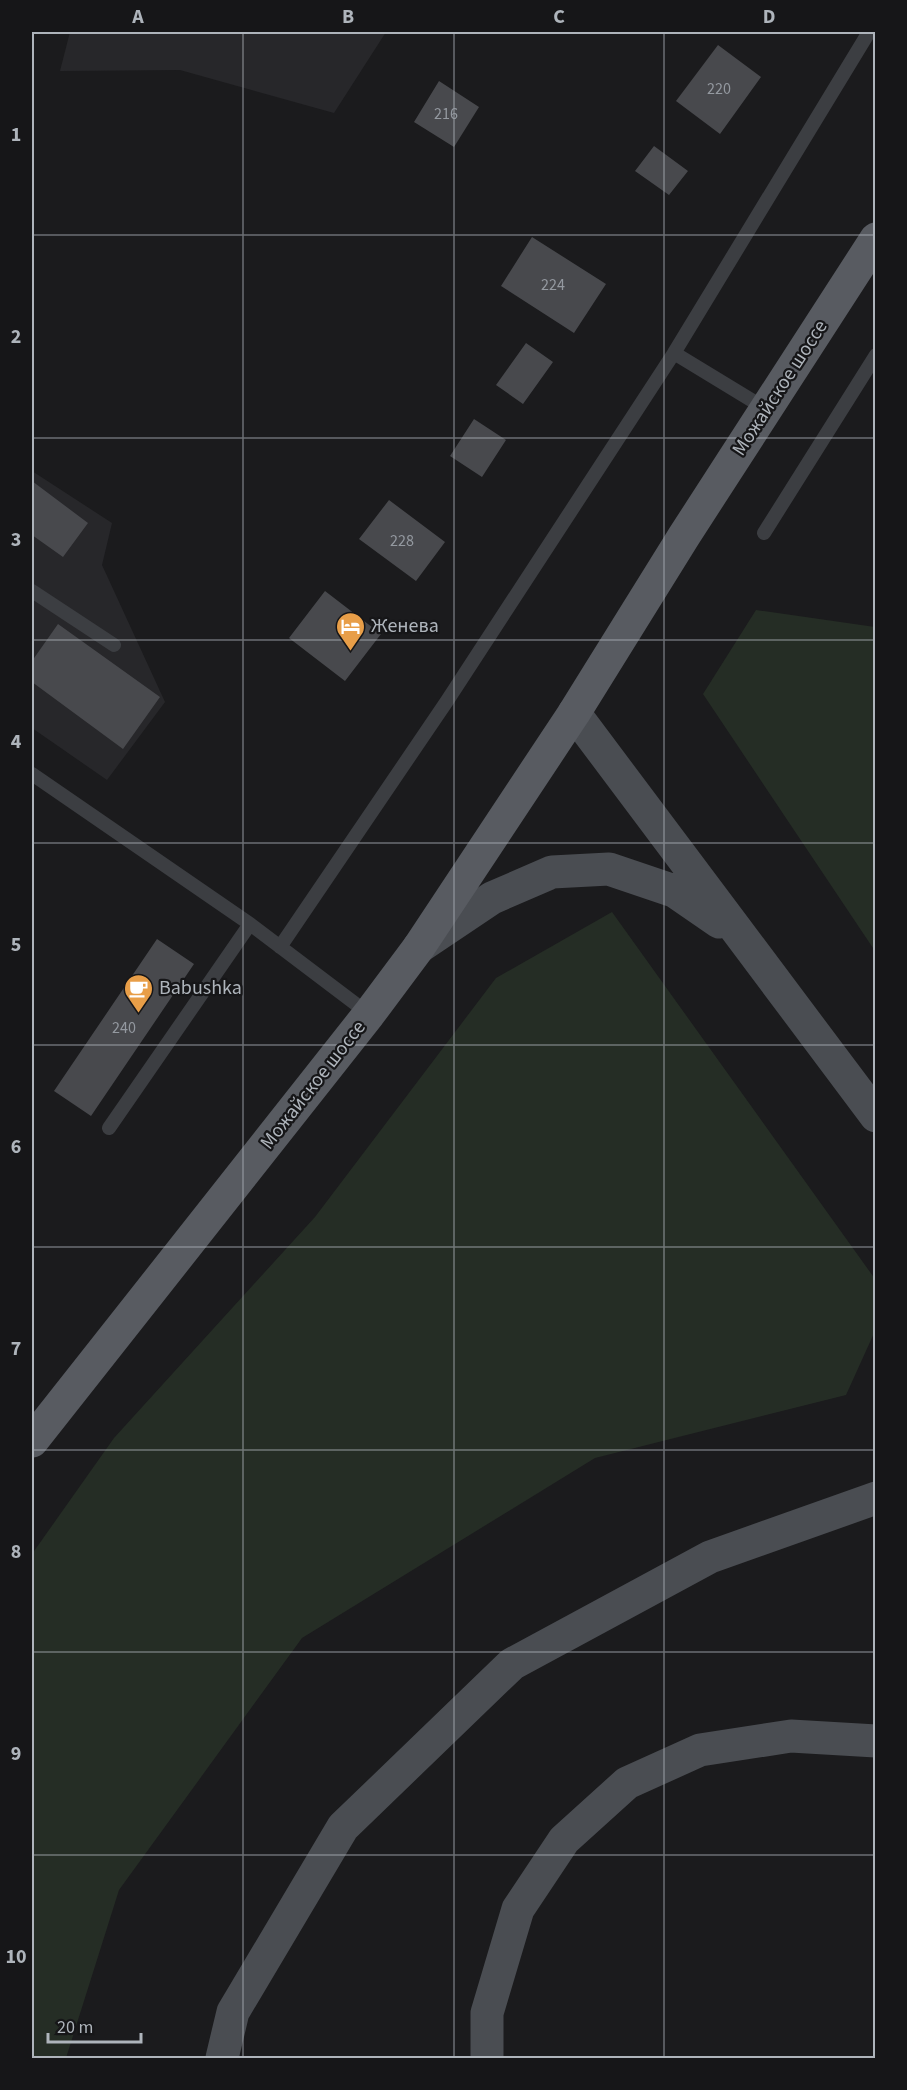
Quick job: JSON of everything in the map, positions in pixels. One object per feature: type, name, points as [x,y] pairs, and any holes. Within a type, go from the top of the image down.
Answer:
[{"type":"main road","name":"Можайское шоссе","points":[[32,1441],[369,1014],[419,947],[574,713],[684,536],[876,239]]},
{"type":"main road","points":[[574,713],[876,1116]]},
{"type":"main road","points":[[419,947],[492,898],[552,872],[609,869],[674,891],[743,939]]},
{"type":"main road","points":[[222,2058],[234,2012],[343,1827],[512,1664],[710,1557],[876,1498]]},
{"type":"main road","points":[[487,2058],[487,2013],[518,1909],[564,1839],[627,1783],[700,1750],[791,1736],[876,1741]]},
{"type":"lane","points":[[280,946],[447,701],[675,352],[869,32]]},
{"type":"lane","points":[[675,352],[766,409]]},
{"type":"lane","points":[[764,533],[876,355]]},
{"type":"lane","points":[[32,591],[114,645]]},
{"type":"lane","points":[[32,774],[250,924],[369,1014]]},
{"type":"lane","points":[[110,1128],[250,924]]},
{"type":"shaded area","points":[[70,32],[386,32],[334,113],[180,70],[60,71]]},
{"type":"shaded area","points":[[32,471],[112,523],[102,565],[165,702],[107,780],[32,728]]},
{"type":"shaded area","points":[[756,610],[875,627],[875,951],[703,694]]},
{"type":"shaded area","points":[[612,912],[875,1279],[875,1331],[846,1395],[595,1458],[302,1638],[119,1890],[66,2058],[32,2058],[32,1554],[114,1438],[315,1217],[496,978]]},
{"type":"building","points":[[718,45],[761,77],[720,134],[676,101]]},
{"type":"building","points":[[439,81],[479,107],[454,147],[414,122]]},
{"type":"building","points":[[654,146],[688,171],[669,195],[635,171]]},
{"type":"building","points":[[532,237],[606,284],[574,333],[501,286]]},
{"type":"building","points":[[526,343],[553,362],[523,404],[496,385]]},
{"type":"building","points":[[474,419],[506,440],[482,477],[450,456]]},
{"type":"building","points":[[32,481],[88,523],[63,557],[32,535]]},
{"type":"building","points":[[389,500],[445,542],[416,581],[359,539]]},
{"type":"building","points":[[325,591],[381,634],[345,681],[289,638]]},
{"type":"building","points":[[58,624],[160,697],[123,749],[32,682],[32,661]]},
{"type":"building","points":[[157,939],[194,964],[91,1116],[54,1091]]},
{"type":"place","name":"Женева","points":[[350,652]]},
{"type":"place","name":"Babushka","points":[[138,1014]]}]
